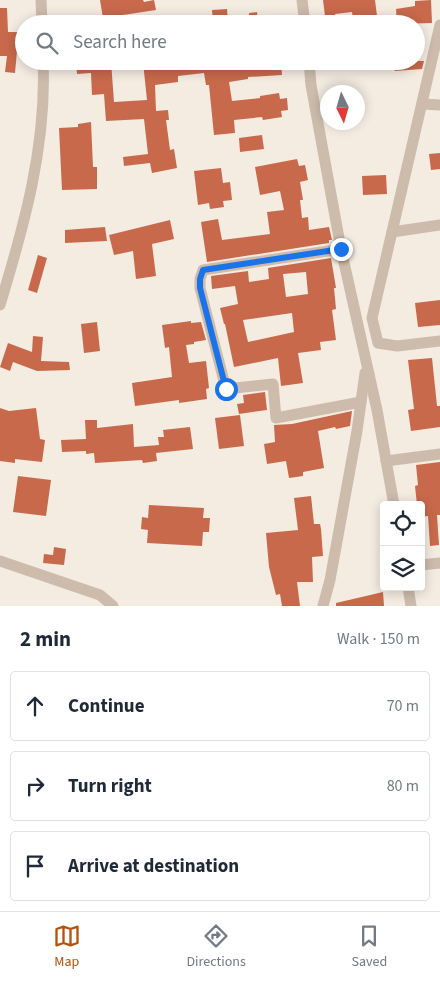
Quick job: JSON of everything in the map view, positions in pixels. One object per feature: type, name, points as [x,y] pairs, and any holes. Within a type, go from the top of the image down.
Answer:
[{"type":"street","points":[[41,0],[42,15]]},
{"type":"street","points":[[302,0],[304,15]]},
{"type":"street","points":[[440,26],[372,318],[378,343],[397,346],[440,341]]},
{"type":"street","points":[[0,305],[22,232],[34,171],[44,93],[43,70]]},
{"type":"street","points":[[309,70],[341,249],[393,501]]},
{"type":"street","points":[[423,104],[440,105]]},
{"type":"street","points":[[392,232],[440,225]]},
{"type":"street","points":[[341,249],[203,270],[200,288],[226,389],[273,384],[276,418],[361,402]]},
{"type":"street","points":[[323,606],[330,580],[366,364]]},
{"type":"street","points":[[386,461],[440,454]]},
{"type":"street","points":[[0,561],[100,595],[113,606]]},
{"type":"street","points":[[425,565],[440,563]]},
{"type":"street","points":[[409,591],[411,606]]},
{"type":"building","points":[[100,0],[143,0],[144,2],[154,0],[156,10],[123,15],[102,15]]},
{"type":"building","points":[[323,0],[375,0],[377,15],[352,15],[352,12],[325,15]]},
{"type":"building","points":[[431,0],[432,23],[425,23],[425,15],[396,15],[396,9],[415,6],[415,1]]},
{"type":"building","points":[[0,8],[7,8],[8,32],[15,32],[15,73],[5,72],[7,56],[0,56]]},
{"type":"building","points":[[227,9],[227,15],[212,15],[212,10]]},
{"type":"building","points":[[257,12],[257,15],[249,15],[249,13]]},
{"type":"building","points":[[77,70],[112,70],[114,102],[147,100],[144,70],[282,70],[282,75],[248,77],[248,79],[229,82],[232,101],[260,98],[260,96],[279,93],[280,99],[287,98],[288,110],[281,111],[282,117],[263,120],[262,117],[234,120],[235,133],[214,135],[209,85],[206,85],[204,73],[178,76],[178,82],[155,85],[156,111],[168,110],[169,120],[166,120],[170,150],[174,149],[177,168],[152,173],[150,163],[124,166],[123,157],[148,154],[144,119],[106,121],[104,94],[92,95],[91,73],[77,74]]},
{"type":"building","points":[[91,122],[93,167],[97,167],[97,189],[62,190],[59,128],[78,127],[78,124]]},
{"type":"building","points":[[262,135],[264,149],[240,152],[239,138]]},
{"type":"building","points":[[440,153],[440,169],[431,170],[429,154]]},
{"type":"building","points":[[297,159],[299,166],[305,165],[308,180],[300,182],[303,200],[300,200],[302,218],[308,217],[309,230],[329,227],[332,240],[329,240],[329,243],[207,262],[201,222],[218,219],[222,240],[270,234],[267,212],[284,210],[280,191],[260,195],[255,167]]},
{"type":"building","points":[[221,168],[223,183],[230,182],[232,200],[223,201],[224,207],[210,209],[209,203],[198,205],[194,171]]},
{"type":"building","points":[[386,175],[387,194],[363,195],[362,176]]},
{"type":"building","points":[[170,220],[174,239],[152,244],[156,276],[136,279],[133,251],[114,255],[109,235]]},
{"type":"building","points":[[105,227],[107,241],[65,243],[65,230]]},
{"type":"building","points":[[38,255],[47,258],[37,293],[28,290]]},
{"type":"building","points":[[331,258],[336,288],[334,288],[336,309],[332,310],[336,340],[320,342],[321,350],[298,353],[303,383],[281,386],[278,358],[234,367],[220,308],[238,304],[235,286],[212,289],[211,276],[248,271],[249,282],[269,279],[268,268]],"holes":[[[306,272],[308,294],[286,297],[283,274]],[[292,313],[294,332],[248,342],[243,320]]]},
{"type":"building","points":[[440,300],[440,325],[418,327],[415,303]]},
{"type":"building","points":[[191,321],[191,323],[201,322],[206,340],[186,345],[189,363],[206,361],[209,388],[206,389],[207,399],[179,403],[179,400],[135,406],[132,383],[172,377],[169,347],[165,348],[162,325]]},
{"type":"building","points":[[97,322],[100,351],[84,353],[81,324]]},
{"type":"building","points":[[33,336],[43,337],[41,361],[69,362],[70,370],[37,371],[13,362],[10,371],[0,367],[8,343],[32,352]]},
{"type":"building","points":[[432,358],[437,406],[440,406],[440,427],[411,431],[408,410],[414,409],[408,360]]},
{"type":"building","points":[[265,392],[267,410],[239,414],[237,404],[244,403],[243,395]]},
{"type":"building","points":[[0,408],[9,411],[36,408],[40,439],[45,440],[42,462],[15,459],[15,463],[0,461]]},
{"type":"building","points":[[352,411],[350,426],[318,431],[324,468],[303,472],[303,476],[289,478],[286,461],[267,464],[264,444],[275,442],[274,425],[292,424]]},
{"type":"building","points":[[240,415],[244,446],[219,449],[215,418]]},
{"type":"building","points":[[85,420],[97,420],[97,428],[133,424],[134,447],[159,445],[158,437],[164,437],[163,430],[190,427],[193,449],[156,453],[157,461],[143,463],[142,460],[95,463],[94,453],[86,454],[86,451],[62,452],[61,440],[86,439]]},
{"type":"building","points":[[440,462],[440,515],[437,515],[439,545],[430,546],[428,516],[425,516],[425,501],[417,501],[415,486],[418,485],[416,465]]},
{"type":"building","points":[[18,476],[51,480],[46,516],[13,512]]},
{"type":"building","points":[[311,496],[314,524],[320,524],[321,529],[323,556],[312,557],[313,582],[297,582],[300,606],[282,606],[280,594],[276,595],[269,567],[266,533],[298,530],[294,498]]},
{"type":"building","points":[[149,505],[204,508],[203,518],[210,518],[209,532],[203,532],[202,546],[147,543],[148,530],[141,529],[142,517],[148,518]]},
{"type":"building","points":[[54,547],[66,549],[64,565],[43,563],[44,554],[53,555]]},
{"type":"building","points":[[383,592],[384,606],[336,606],[336,603]]},
{"type":"route","points":[[226,389],[200,288],[203,270],[341,249]]}]
